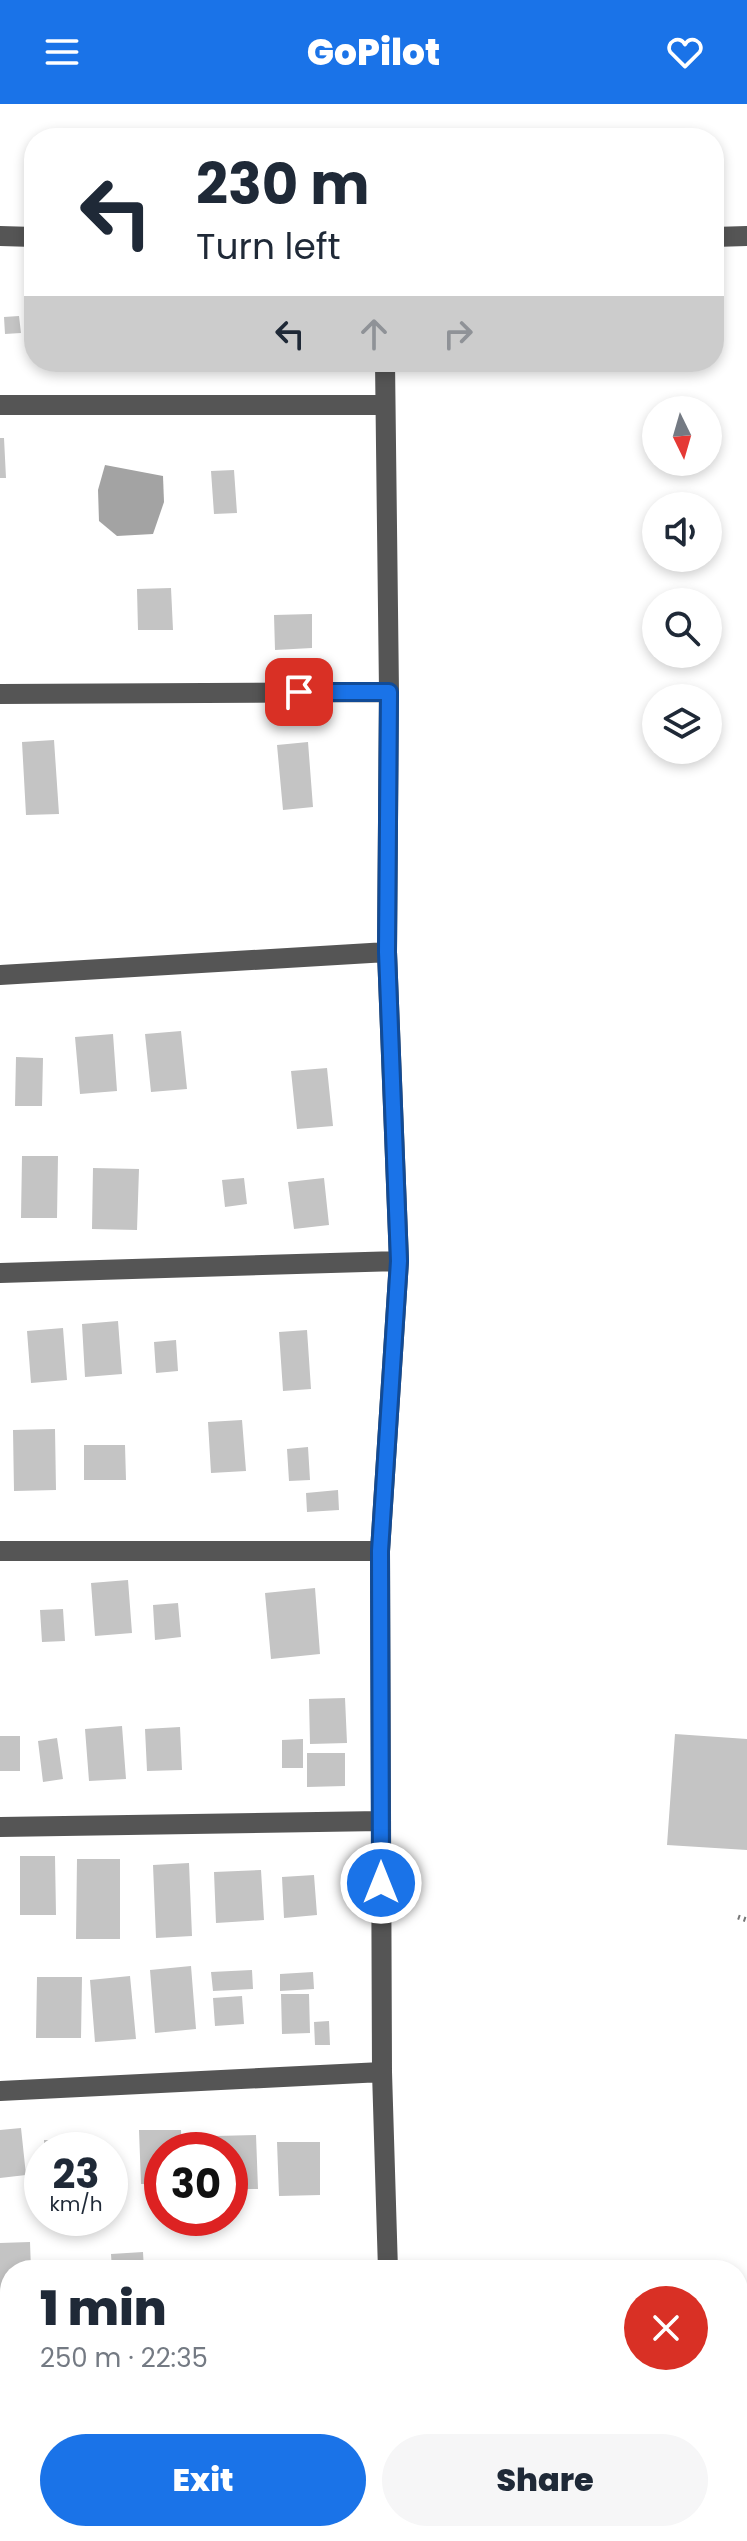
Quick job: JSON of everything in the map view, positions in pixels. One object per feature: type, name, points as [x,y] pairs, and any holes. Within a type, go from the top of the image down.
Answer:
[{"type":"street","points":[[0,236],[24,237]]},
{"type":"street","points":[[724,237],[747,236]]},
{"type":"street","points":[[385,372],[389,692],[387,952],[399,1261],[380,1551],[382,2072],[388,2260]]},
{"type":"street","points":[[0,405],[384,405]]},
{"type":"street","points":[[0,694],[389,692]]},
{"type":"street","points":[[0,975],[387,952]]},
{"type":"street","points":[[0,1273],[399,1261]]},
{"type":"street","points":[[0,1551],[380,1551]]},
{"type":"street","points":[[0,1827],[381,1821]]},
{"type":"street","points":[[0,2091],[382,2072]]},
{"type":"path","points":[[738,1917],[747,1920]]},
{"type":"shaded area","points":[[105,465],[163,476],[164,502],[153,534],[117,536],[99,521],[98,490]]},
{"type":"building","points":[[19,316],[21,333],[5,334],[4,317]]},
{"type":"building","points":[[0,438],[4,438],[6,478],[0,478]]},
{"type":"building","points":[[234,470],[237,513],[214,514],[211,471]]},
{"type":"building","points":[[171,588],[173,630],[138,630],[137,589]]},
{"type":"building","points":[[312,614],[312,648],[275,650],[274,615]]},
{"type":"building","points":[[54,740],[59,814],[26,815],[22,742]]},
{"type":"building","points":[[308,742],[313,807],[283,810],[277,745]]},
{"type":"building","points":[[181,1031],[187,1089],[151,1092],[145,1034]]},
{"type":"building","points":[[113,1034],[117,1091],[80,1094],[75,1037]]},
{"type":"building","points":[[16,1057],[43,1058],[42,1106],[15,1106]]},
{"type":"building","points":[[327,1068],[333,1126],[297,1129],[291,1071]]},
{"type":"building","points":[[22,1156],[58,1156],[57,1218],[21,1218]]},
{"type":"building","points":[[93,1168],[139,1169],[137,1230],[92,1229]]},
{"type":"building","points":[[244,1178],[247,1204],[225,1207],[222,1180]]},
{"type":"building","points":[[324,1178],[329,1225],[294,1229],[288,1182]]},
{"type":"building","points":[[118,1321],[122,1374],[85,1377],[82,1324]]},
{"type":"building","points":[[63,1328],[67,1380],[31,1383],[27,1331]]},
{"type":"building","points":[[307,1330],[311,1389],[283,1391],[279,1332]]},
{"type":"building","points":[[176,1340],[178,1371],[156,1373],[154,1342]]},
{"type":"building","points":[[242,1420],[246,1471],[211,1473],[208,1422]]},
{"type":"building","points":[[55,1429],[56,1490],[14,1491],[13,1430]]},
{"type":"building","points":[[84,1445],[125,1445],[126,1480],[84,1480]]},
{"type":"building","points":[[308,1447],[310,1480],[289,1481],[287,1449]]},
{"type":"building","points":[[338,1490],[339,1510],[307,1512],[306,1493]]},
{"type":"building","points":[[128,1580],[132,1633],[95,1636],[91,1583]]},
{"type":"building","points":[[315,1588],[320,1654],[271,1659],[265,1593]]},
{"type":"building","points":[[178,1603],[181,1637],[155,1640],[153,1605]]},
{"type":"building","points":[[63,1609],[65,1641],[42,1642],[40,1610]]},
{"type":"building","points":[[345,1698],[347,1743],[310,1744],[309,1699]]},
{"type":"building","points":[[122,1726],[126,1779],[89,1781],[85,1729]]},
{"type":"building","points":[[180,1727],[182,1770],[147,1771],[145,1729]]},
{"type":"building","points":[[675,1734],[747,1739],[747,1850],[667,1845]]},
{"type":"building","points":[[0,1736],[20,1736],[20,1771],[0,1771]]},
{"type":"building","points":[[57,1738],[63,1779],[43,1782],[38,1741]]},
{"type":"building","points":[[303,1739],[303,1768],[282,1768],[282,1740]]},
{"type":"building","points":[[307,1753],[345,1753],[345,1786],[307,1787]]},
{"type":"building","points":[[20,1856],[55,1856],[56,1915],[20,1915]]},
{"type":"building","points":[[77,1859],[120,1859],[120,1939],[76,1939]]},
{"type":"building","points":[[189,1863],[192,1936],[156,1938],[153,1865]]},
{"type":"building","points":[[261,1870],[264,1920],[216,1923],[214,1872]]},
{"type":"building","points":[[314,1875],[317,1915],[284,1918],[282,1877]]},
{"type":"building","points":[[191,1966],[196,2029],[155,2033],[150,1970]]},
{"type":"building","points":[[252,1970],[253,1989],[213,1991],[211,1972]]},
{"type":"building","points":[[313,1972],[314,1989],[280,1991],[280,1974]]},
{"type":"building","points":[[130,1976],[136,2039],[95,2042],[90,1980]]},
{"type":"building","points":[[37,1977],[82,1977],[81,2038],[36,2038]]},
{"type":"building","points":[[281,1994],[309,1994],[310,2033],[282,2034]]},
{"type":"building","points":[[242,1996],[244,2024],[215,2026],[213,1998]]},
{"type":"building","points":[[329,2021],[330,2045],[315,2045],[314,2022]]},
{"type":"building","points":[[21,2128],[24,2175],[0,2178],[0,2130]]},
{"type":"building","points":[[139,2130],[181,2130],[144,2132],[144,2184],[141,2184]]},
{"type":"building","points":[[248,2135],[256,2135],[258,2189],[248,2189]]},
{"type":"building","points":[[277,2142],[320,2142],[320,2195],[279,2196]]},
{"type":"building","points":[[30,2242],[31,2260],[0,2260],[0,2243]]},
{"type":"building","points":[[143,2252],[143,2260],[111,2260],[111,2254]]},
{"type":"route","points":[[299,692],[389,692],[387,952],[399,1261],[380,1551],[381,1883]]}]
